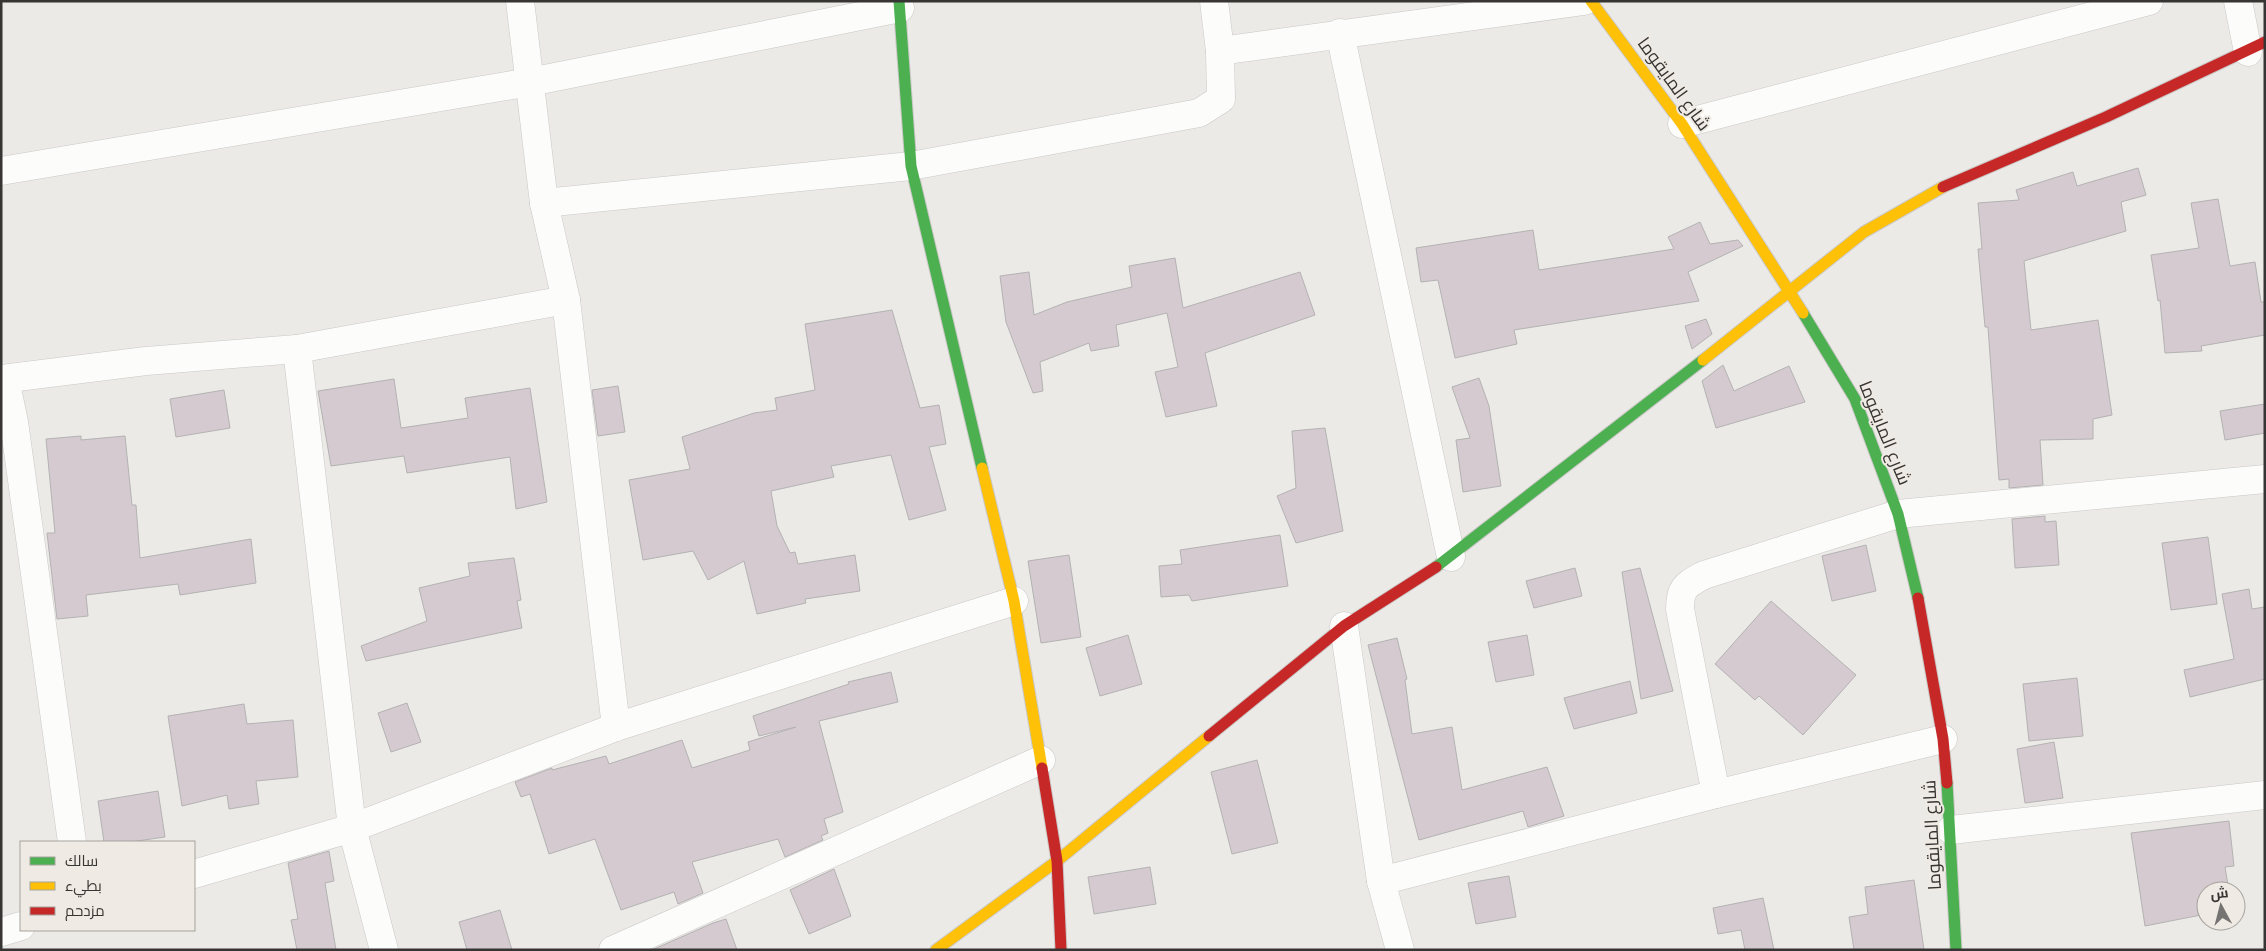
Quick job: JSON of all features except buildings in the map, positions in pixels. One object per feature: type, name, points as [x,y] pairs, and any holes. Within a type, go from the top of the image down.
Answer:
[{"type":"street","points":[[520,1],[544,203],[566,300],[616,727]]},
{"type":"street","points":[[544,203],[911,166],[1199,112],[1221,99],[1220,51],[1214,1]]},
{"type":"street","points":[[1220,51],[1340,33],[1584,1]]},
{"type":"street","name":"شارع المايقوما","points":[[1591,1],[1682,124],[1792,292],[1855,399],[1898,514],[1912,567],[1943,739],[1951,830],[1956,950]]},
{"type":"street","points":[[1682,124],[2149,1]]},
{"type":"street","points":[[936,950],[1057,861],[1344,626],[1451,557],[1792,292],[1864,232],[1944,186],[2256,47],[2238,1]]},
{"type":"street","points":[[1,171],[530,82],[899,5],[911,166],[1014,601],[1057,861],[1061,950]]},
{"type":"street","points":[[1340,33],[1451,557]]},
{"type":"street","points":[[72,841],[14,422],[3,379],[146,361],[297,349],[566,300]]},
{"type":"street","points":[[297,349],[352,828],[384,950]]},
{"type":"street","points":[[1716,794],[1680,609],[1680,594],[1687,585],[1704,575],[1898,514],[2265,479]]},
{"type":"street","points":[[195,874],[352,828],[616,727],[1014,601]]},
{"type":"street","points":[[1344,626],[1382,881],[1400,950]]},
{"type":"street","points":[[1382,881],[1716,794],[1943,739]]},
{"type":"street","points":[[612,950],[1041,760]]},
{"type":"street","points":[[1951,830],[2265,795]]},
{"type":"street","points":[[1,932],[20,926]]},
{"type":"traffic: fast","points":[[899,1],[911,166],[982,468]]},
{"type":"traffic: fast","points":[[1803,313],[1855,399],[1898,514],[1918,598]]},
{"type":"traffic: fast","points":[[1436,567],[1703,360]]},
{"type":"traffic: fast","points":[[1947,783],[1956,950]]},
{"type":"traffic: slow","points":[[1591,1],[1682,124],[1803,313]]},
{"type":"traffic: slow","points":[[1703,360],[1864,232],[1943,187]]},
{"type":"traffic: slow","points":[[982,468],[1014,601],[1042,768]]},
{"type":"traffic: slow","points":[[936,950],[1057,861],[1209,736]]},
{"type":"traffic: jam","points":[[1943,187],[2106,117],[2265,42]]},
{"type":"traffic: jam","points":[[1209,736],[1344,626],[1436,567]]},
{"type":"traffic: jam","points":[[1918,598],[1943,739],[1947,783]]},
{"type":"traffic: jam","points":[[1042,768],[1057,861],[1061,950]]}]
